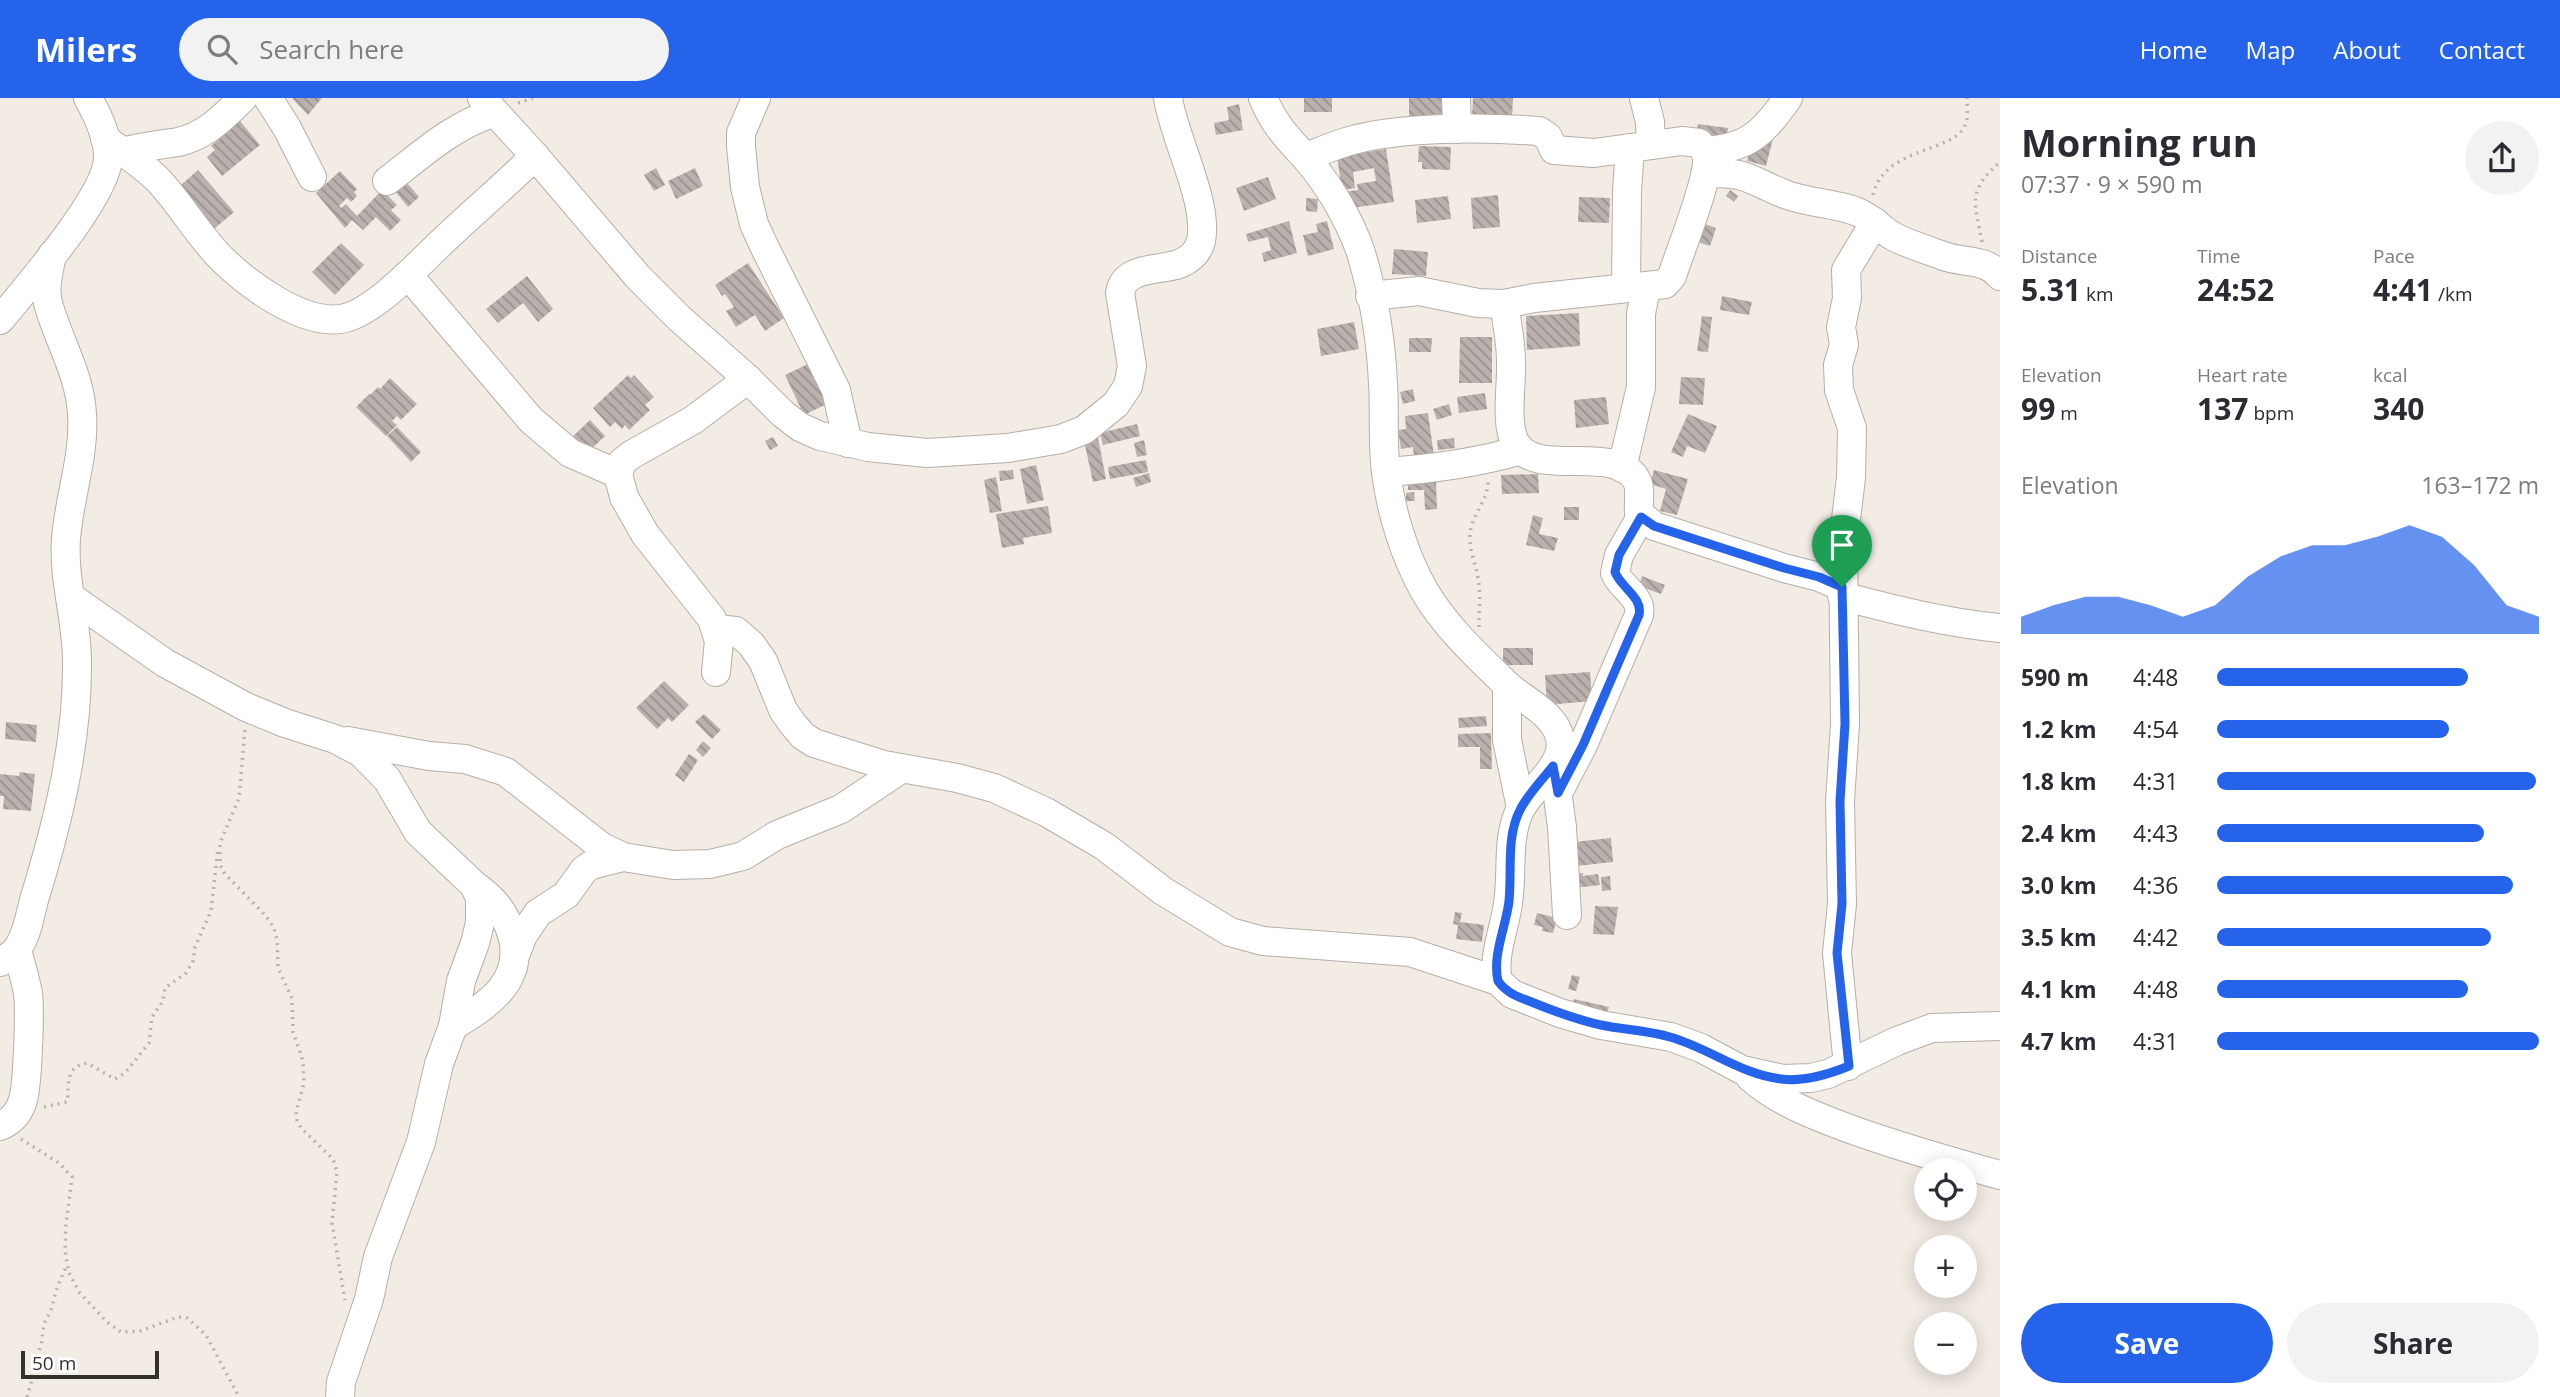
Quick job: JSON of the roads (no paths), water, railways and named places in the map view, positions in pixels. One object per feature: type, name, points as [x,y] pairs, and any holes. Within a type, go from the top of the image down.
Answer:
[{"type":"street","points":[[88,98],[114,145],[160,182],[211,248],[240,276],[301,313],[329,320],[355,315],[409,276],[535,156]]},
{"type":"street","points":[[114,145],[140,147],[193,138],[207,131],[243,98]]},
{"type":"street","points":[[268,98],[312,177]]},
{"type":"street","points":[[757,98],[741,133],[745,187],[754,224],[836,390],[848,443]]},
{"type":"street","points":[[387,181],[456,128],[473,119],[488,105],[638,277],[679,318],[800,427],[820,436],[848,443],[928,453],[1008,448],[1061,439],[1084,430],[1116,404],[1128,386],[1132,366],[1121,286],[1134,274],[1177,265],[1188,260],[1197,250],[1201,241],[1199,212],[1168,98]]},
{"type":"street","points":[[1263,98],[1278,128],[1306,158],[1332,195],[1349,224],[1360,252],[1378,333],[1383,380],[1386,472],[1397,522],[1410,561],[1420,582],[1446,621],[1507,686],[1527,699],[1555,726],[1560,736],[1556,779],[1567,915]]},
{"type":"street","points":[[1456,98],[1457,128]]},
{"type":"street","points":[[1622,468],[1641,387],[1641,314],[1627,191],[1650,122],[1644,98]]},
{"type":"street","points":[[1705,163],[1750,139],[1764,127],[1788,98]]},
{"type":"street","points":[[1306,158],[1347,142],[1379,135],[1457,128],[1539,131],[1548,137],[1554,150],[1576,154],[1693,141],[1699,143],[1705,163],[1670,280],[1665,284],[1504,304],[1478,303],[1419,291],[1370,296]]},
{"type":"street","points":[[0,320],[52,255],[98,189],[114,145]]},
{"type":"street","points":[[1705,163],[1720,172],[1750,176],[1787,195],[1843,207],[1872,220],[1894,237],[1944,257],[1993,270]]},
{"type":"street","points":[[1849,1066],[1837,953],[1842,904],[1840,801],[1845,724],[1843,544],[1851,478],[1852,428],[1839,390],[1838,365],[1844,345],[1841,327],[1847,298],[1845,275],[1872,220]]},
{"type":"street","points":[[7,1121],[25,1092],[29,1004],[24,974],[8,956],[26,930],[48,852],[70,754],[76,705],[78,658],[66,566],[66,539],[79,461],[83,415],[75,377],[48,302],[47,280],[52,255]]},
{"type":"street","points":[[409,276],[531,420],[570,453],[618,474]]},
{"type":"street","points":[[1504,304],[1510,335],[1512,435],[1521,450],[1539,458],[1591,461],[1630,472],[1639,483],[1638,509],[1641,517],[1654,526],[1762,562],[1819,577],[1842,591],[1915,616],[2000,628]]},
{"type":"street","points":[[716,672],[719,641],[717,629],[705,607],[676,576],[645,534],[624,497],[618,474],[622,462],[631,454],[693,420],[748,379]]},
{"type":"street","points":[[1386,472],[1485,460],[1521,450]]},
{"type":"street","points":[[1521,808],[1556,779],[1583,745],[1639,615],[1641,607],[1615,572],[1619,555],[1641,517]]},
{"type":"street","points":[[72,598],[165,663],[246,706],[285,723],[335,739],[429,756],[465,759],[506,772],[603,847],[623,856],[688,865],[710,864],[743,856],[777,835],[841,808],[901,769]]},
{"type":"street","points":[[717,629],[736,631],[751,645],[763,661],[783,710],[803,736],[829,748],[901,769],[957,778],[994,788],[1046,811],[1104,846],[1175,899],[1230,932],[1263,941],[1409,952],[1498,981],[1512,994],[1560,1013],[1601,1025],[1671,1037],[1701,1048],[1742,1070],[1788,1102],[1822,1119],[1899,1146],[2000,1175]]},
{"type":"street","points":[[1498,981],[1497,967],[1508,904],[1510,857],[1521,808],[1507,740],[1507,686]]},
{"type":"street","points":[[335,739],[371,761],[387,779],[418,832],[495,902],[504,915],[516,953]]},
{"type":"street","points":[[453,1026],[476,1012],[501,989],[514,968],[523,935],[538,913],[566,895],[584,870],[591,865],[623,856]]},
{"type":"street","points":[[340,1397],[341,1382],[367,1306],[378,1257],[421,1142],[439,1064],[453,1026],[461,981],[480,923],[480,898],[474,885]]},
{"type":"street","points":[[1742,1070],[1783,1079],[1819,1076],[1849,1066],[1897,1041],[1932,1028],[2000,1026]]}]
